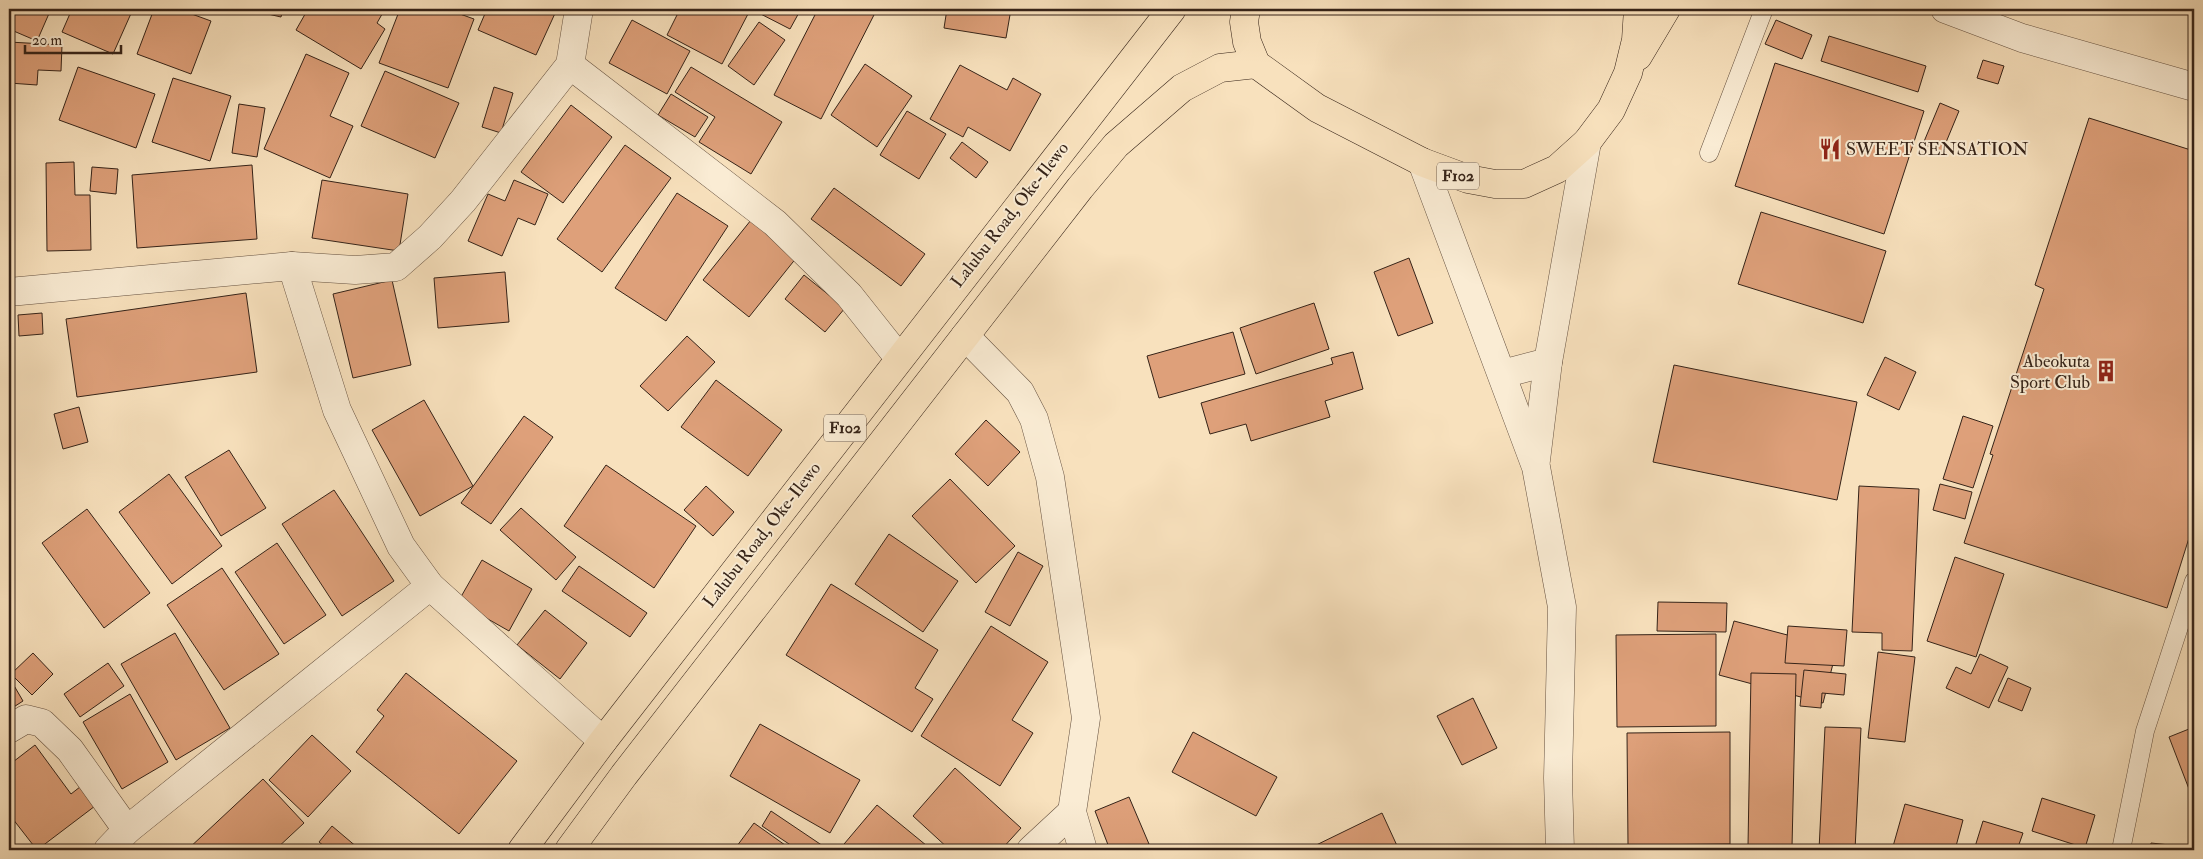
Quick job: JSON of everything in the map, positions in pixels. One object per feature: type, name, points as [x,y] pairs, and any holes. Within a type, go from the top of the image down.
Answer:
[{"type":"main road","name":"Lalubu Road, Oke-Ilewo","points":[[522,850],[602,741],[1172,9]]},
{"type":"main road","points":[[1246,9],[1244,22],[1247,42],[1256,64]]},
{"type":"main road","name":"F102","points":[[1628,73],[1636,40],[1638,9]]},
{"type":"main road","name":"F102","points":[[568,850],[624,775],[965,336],[1116,145],[1182,88],[1220,68],[1256,64],[1317,108],[1422,162],[1468,179],[1495,184],[1524,184],[1557,169],[1587,142],[1611,110],[1628,73],[1666,9]]},
{"type":"street","points":[[9,292],[292,266],[355,270],[396,267],[430,237],[463,201],[570,65],[579,9]]},
{"type":"street","points":[[1945,9],[2022,38],[2194,86]]},
{"type":"street","points":[[570,65],[775,223],[849,295],[899,358]]},
{"type":"street","points":[[1536,467],[1548,362],[1587,142]]},
{"type":"street","points":[[1422,162],[1536,467],[1562,607],[1558,778],[1560,850]]},
{"type":"street","points":[[292,266],[337,410],[402,546],[430,586],[602,741]]},
{"type":"street","points":[[965,336],[1020,392],[1034,419],[1050,477],[1086,718],[1072,812],[1083,850]]},
{"type":"street","points":[[1502,374],[1548,362]]},
{"type":"street","points":[[108,850],[127,830],[430,586]]},
{"type":"street","points":[[9,729],[26,719],[42,723],[70,750],[127,830]]},
{"type":"street","points":[[1031,850],[1072,812]]},
{"type":"lane","points":[[1709,153],[1764,9]]},
{"type":"lane","points":[[2121,850],[2145,731],[2194,581]]},
{"type":"building","points":[[9,9],[51,9],[37,41],[9,29]]},
{"type":"building","points":[[72,9],[133,9],[113,54],[62,32]]},
{"type":"building","points":[[154,9],[178,9],[211,21],[191,74],[137,54]]},
{"type":"building","points":[[246,9],[283,9],[281,17]]},
{"type":"building","points":[[308,9],[385,9],[377,23],[385,29],[361,69],[296,30]]},
{"type":"building","points":[[400,9],[446,9],[474,19],[448,88],[379,63]]},
{"type":"building","points":[[487,9],[557,9],[536,55],[478,30]]},
{"type":"building","points":[[680,9],[738,9],[748,14],[722,64],[667,35]]},
{"type":"building","points":[[751,9],[801,9],[790,29]]},
{"type":"building","points":[[818,9],[877,9],[821,119],[774,95]]},
{"type":"building","points":[[947,9],[1011,9],[1006,38],[944,28]]},
{"type":"building","points":[[632,20],[690,51],[667,94],[609,63]]},
{"type":"building","points":[[1776,20],[1812,35],[1802,59],[1765,44]]},
{"type":"building","points":[[759,22],[785,40],[754,85],[728,66]]},
{"type":"building","points":[[1829,36],[1926,66],[1918,92],[1821,61]]},
{"type":"building","points":[[9,42],[62,45],[61,71],[38,70],[37,85],[9,83]]},
{"type":"building","points":[[306,54],[349,73],[330,116],[353,126],[330,178],[264,149]]},
{"type":"building","points":[[1983,60],[2004,66],[1998,84],[1977,78]]},
{"type":"building","name":"SWEET SENSATION","points":[[1775,63],[1924,111],[1884,234],[1735,186]]},
{"type":"building","points":[[865,64],[912,96],[877,147],[831,115]]},
{"type":"building","points":[[960,65],[1007,90],[1013,78],[1041,94],[1010,151],[968,127],[963,137],[930,119]]},
{"type":"building","points":[[78,67],[155,94],[136,148],[59,120]]},
{"type":"building","points":[[691,67],[782,122],[751,174],[699,142],[715,117],[675,92]]},
{"type":"building","points":[[385,71],[459,103],[435,158],[361,126]]},
{"type":"building","points":[[173,78],[231,96],[210,161],[152,142]]},
{"type":"building","points":[[494,87],[513,93],[501,133],[482,127]]},
{"type":"building","points":[[671,94],[708,117],[695,137],[658,115]]},
{"type":"building","points":[[1940,103],[1959,111],[1942,152],[1923,144]]},
{"type":"building","points":[[239,104],[265,108],[257,157],[232,153]]},
{"type":"building","points":[[571,105],[612,137],[563,203],[521,172]]},
{"type":"building","points":[[907,111],[946,134],[919,179],[880,155]]},
{"type":"building","name":"Abeokuta Sport Club","points":[[2089,118],[2194,151],[2194,522],[2167,608],[1964,543],[1993,455],[1990,454],[2044,289],[2035,285]]},
{"type":"building","points":[[962,142],[988,162],[976,178],[950,158]]},
{"type":"building","points":[[625,145],[671,178],[602,272],[557,239]]},
{"type":"building","points":[[74,162],[75,195],[90,195],[91,250],[47,251],[46,163]]},
{"type":"building","points":[[252,165],[257,239],[137,248],[132,175]]},
{"type":"building","points":[[92,167],[118,169],[116,194],[90,191]]},
{"type":"building","points":[[322,180],[408,194],[399,251],[312,238]]},
{"type":"building","points":[[514,180],[548,194],[535,225],[518,218],[502,256],[468,241],[488,194],[505,201]]},
{"type":"building","points":[[834,188],[925,254],[901,286],[811,219]]},
{"type":"building","points":[[677,193],[728,226],[666,321],[615,288]]},
{"type":"building","points":[[1761,212],[1886,251],[1863,323],[1738,284]]},
{"type":"building","points":[[751,220],[797,257],[749,317],[703,280]]},
{"type":"building","points":[[1409,258],[1433,323],[1398,336],[1374,272]]},
{"type":"building","points":[[505,272],[509,322],[438,328],[434,278]]},
{"type":"building","points":[[804,275],[845,308],[825,332],[785,299]]},
{"type":"building","points":[[392,280],[411,365],[353,378],[333,294]]},
{"type":"building","points":[[246,293],[257,372],[77,397],[66,319]]},
{"type":"building","points":[[1314,303],[1329,349],[1256,374],[1240,328]]},
{"type":"building","points":[[42,313],[43,334],[19,336],[18,315]]},
{"type":"building","points":[[1233,332],[1245,374],[1159,398],[1147,356]]},
{"type":"building","points":[[687,336],[715,362],[668,411],[640,386]]},
{"type":"building","points":[[1353,352],[1363,389],[1325,401],[1330,417],[1251,441],[1246,424],[1210,434],[1201,403],[1333,364],[1331,358]]},
{"type":"building","points":[[1885,357],[1916,372],[1899,410],[1867,395]]},
{"type":"building","points":[[1674,365],[1857,402],[1837,500],[1653,462]]},
{"type":"building","points":[[716,380],[782,430],[748,476],[681,427]]},
{"type":"building","points":[[424,400],[473,486],[420,516],[372,430]]},
{"type":"building","points":[[79,407],[88,442],[63,449],[54,414]]},
{"type":"building","points":[[524,416],[553,437],[491,524],[461,503]]},
{"type":"building","points":[[1963,416],[1993,426],[1973,488],[1943,479]]},
{"type":"building","points":[[986,420],[1020,452],[988,486],[955,454]]},
{"type":"building","points":[[229,450],[266,508],[221,536],[185,477]]},
{"type":"building","points":[[606,465],[696,526],[654,588],[564,526]]},
{"type":"building","points":[[169,474],[222,546],[172,584],[119,512]]},
{"type":"building","points":[[950,479],[1015,546],[976,583],[912,516]]},
{"type":"building","points":[[1940,484],[1972,492],[1965,519],[1933,510]]},
{"type":"building","points":[[706,486],[734,512],[713,536],[684,510]]},
{"type":"building","points":[[1859,486],[1919,489],[1912,651],[1882,650],[1882,633],[1852,632]]},
{"type":"building","points":[[334,490],[394,581],[342,616],[282,524]]},
{"type":"building","points":[[521,508],[576,557],[556,580],[500,530]]},
{"type":"building","points":[[87,509],[150,593],[104,628],[42,543]]},
{"type":"building","points":[[889,534],[958,581],[923,632],[855,584]]},
{"type":"building","points":[[277,543],[326,615],[284,644],[235,572]]},
{"type":"building","points":[[1018,552],[1043,566],[1010,626],[985,612]]},
{"type":"building","points":[[1955,557],[2004,574],[1976,657],[1927,641]]},
{"type":"building","points":[[482,560],[532,589],[509,631],[458,602]]},
{"type":"building","points":[[579,566],[647,613],[630,637],[562,591]]},
{"type":"building","points":[[222,568],[279,654],[224,690],[167,605]]},
{"type":"building","points":[[831,584],[938,650],[915,688],[933,699],[912,732],[786,655]]},
{"type":"building","points":[[1658,602],[1727,603],[1726,632],[1657,631]]},
{"type":"building","points":[[545,610],[587,643],[560,679],[517,645]]},
{"type":"building","points":[[1734,621],[1837,648],[1823,703],[1719,675]]},
{"type":"building","points":[[991,626],[1048,662],[1012,720],[1033,733],[1000,786],[921,736]]},
{"type":"building","points":[[1788,626],[1847,630],[1844,666],[1785,663]]},
{"type":"building","points":[[175,633],[230,728],[176,760],[121,664]]},
{"type":"building","points":[[1716,634],[1716,726],[1617,727],[1616,635]]},
{"type":"building","points":[[1878,652],[1915,657],[1905,742],[1868,738]]},
{"type":"building","points":[[33,653],[53,674],[32,695],[11,674]]},
{"type":"building","points":[[1980,654],[2008,667],[1989,708],[1946,688],[1956,667],[1971,674]]},
{"type":"building","points":[[108,663],[124,686],[80,717],[64,694]]},
{"type":"building","points":[[1804,670],[1846,674],[1844,695],[1822,693],[1821,708],[1800,706]]},
{"type":"building","points":[[406,673],[517,761],[459,834],[356,752],[384,716],[377,710]]},
{"type":"building","points":[[1751,673],[1796,674],[1792,847],[1748,846]]},
{"type":"building","points":[[9,677],[23,701],[9,710]]},
{"type":"building","points":[[2008,678],[2031,688],[2022,711],[1998,701]]},
{"type":"building","points":[[130,694],[168,762],[122,789],[83,722]]},
{"type":"building","points":[[1473,698],[1497,748],[1462,765],[1437,716]]},
{"type":"building","points":[[760,724],[860,780],[830,833],[730,776]]},
{"type":"building","points":[[1825,727],[1861,728],[1855,850],[1819,850]]},
{"type":"building","points":[[2194,727],[2194,802],[2169,737]]},
{"type":"building","points":[[1193,732],[1277,777],[1256,816],[1172,772]]},
{"type":"building","points":[[1730,732],[1730,844],[1628,845],[1627,733]]},
{"type":"building","points":[[312,735],[351,771],[308,817],[269,780]]},
{"type":"building","points":[[35,745],[71,794],[85,783],[99,803],[37,850],[9,814],[9,765]]},
{"type":"building","points":[[955,768],[1021,828],[1001,850],[950,850],[913,816]]},
{"type":"building","points":[[263,779],[304,823],[275,850],[187,850]]},
{"type":"building","points":[[1129,797],[1149,844],[1135,850],[1110,850],[1095,811]]},
{"type":"building","points":[[2042,798],[2095,815],[2085,848],[2032,831]]},
{"type":"building","points":[[1905,804],[1963,820],[1955,850],[1892,850]]},
{"type":"building","points":[[877,805],[932,850],[839,850]]},
{"type":"building","points":[[771,811],[826,848],[825,850],[798,850],[762,826]]},
{"type":"building","points":[[1382,813],[1399,850],[1306,850]]},
{"type":"building","points":[[1983,821],[2023,833],[2017,850],[1974,850]]},
{"type":"building","points":[[754,823],[792,850],[734,850]]},
{"type":"building","points":[[332,826],[358,848],[356,850],[329,850],[319,842]]},
{"type":"building","points":[[2151,843],[2179,846],[2179,850],[2150,850]]},
{"type":"place","name":"SWEET SENSATION","points":[[1830,149]]},
{"type":"place","name":"Abeokuta Sport Club","points":[[2106,371]]}]
